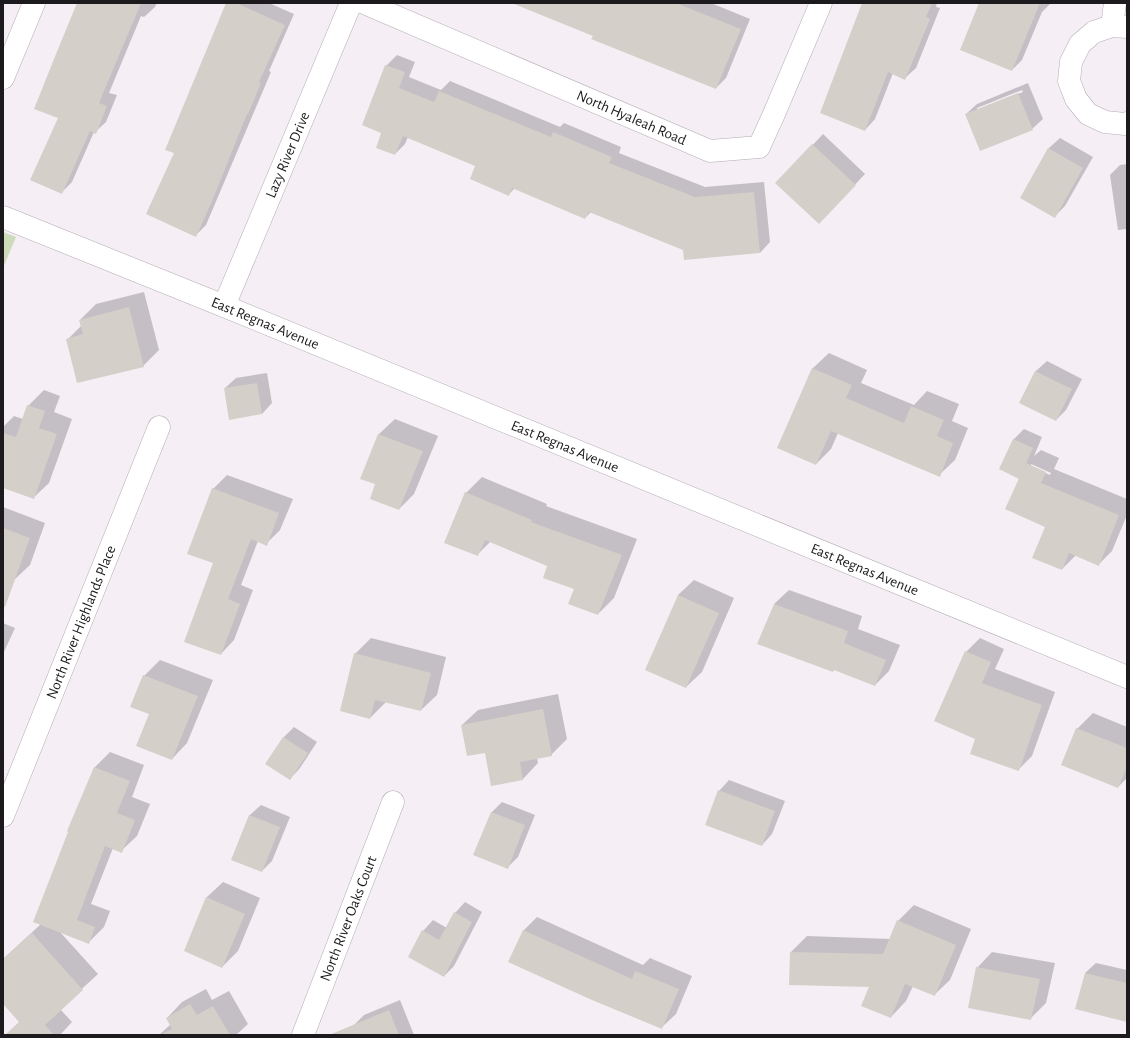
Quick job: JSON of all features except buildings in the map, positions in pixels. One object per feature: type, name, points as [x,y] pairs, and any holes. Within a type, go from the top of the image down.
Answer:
[{"type":"street","points":[[3,78],[34,3]]},
{"type":"street","name":"Lazy River Drive","points":[[224,306],[351,3]]},
{"type":"street","name":"North Hyaleah Road","points":[[364,3],[710,151],[759,147],[821,3]]},
{"type":"street","points":[[1115,3],[1120,27],[1094,32],[1080,44],[1071,62],[1069,81],[1076,99],[1088,114],[1105,122],[1127,123]]},
{"type":"street","name":"East Regnas Avenue","points":[[3,217],[1126,673]]},
{"type":"street","name":"North River Highlands Place","points":[[3,816],[159,427]]},
{"type":"street","name":"North River Oaks Court","points":[[303,1035],[393,802]]},
{"type":"green space","points":[[3,232],[16,237],[3,268]]}]
